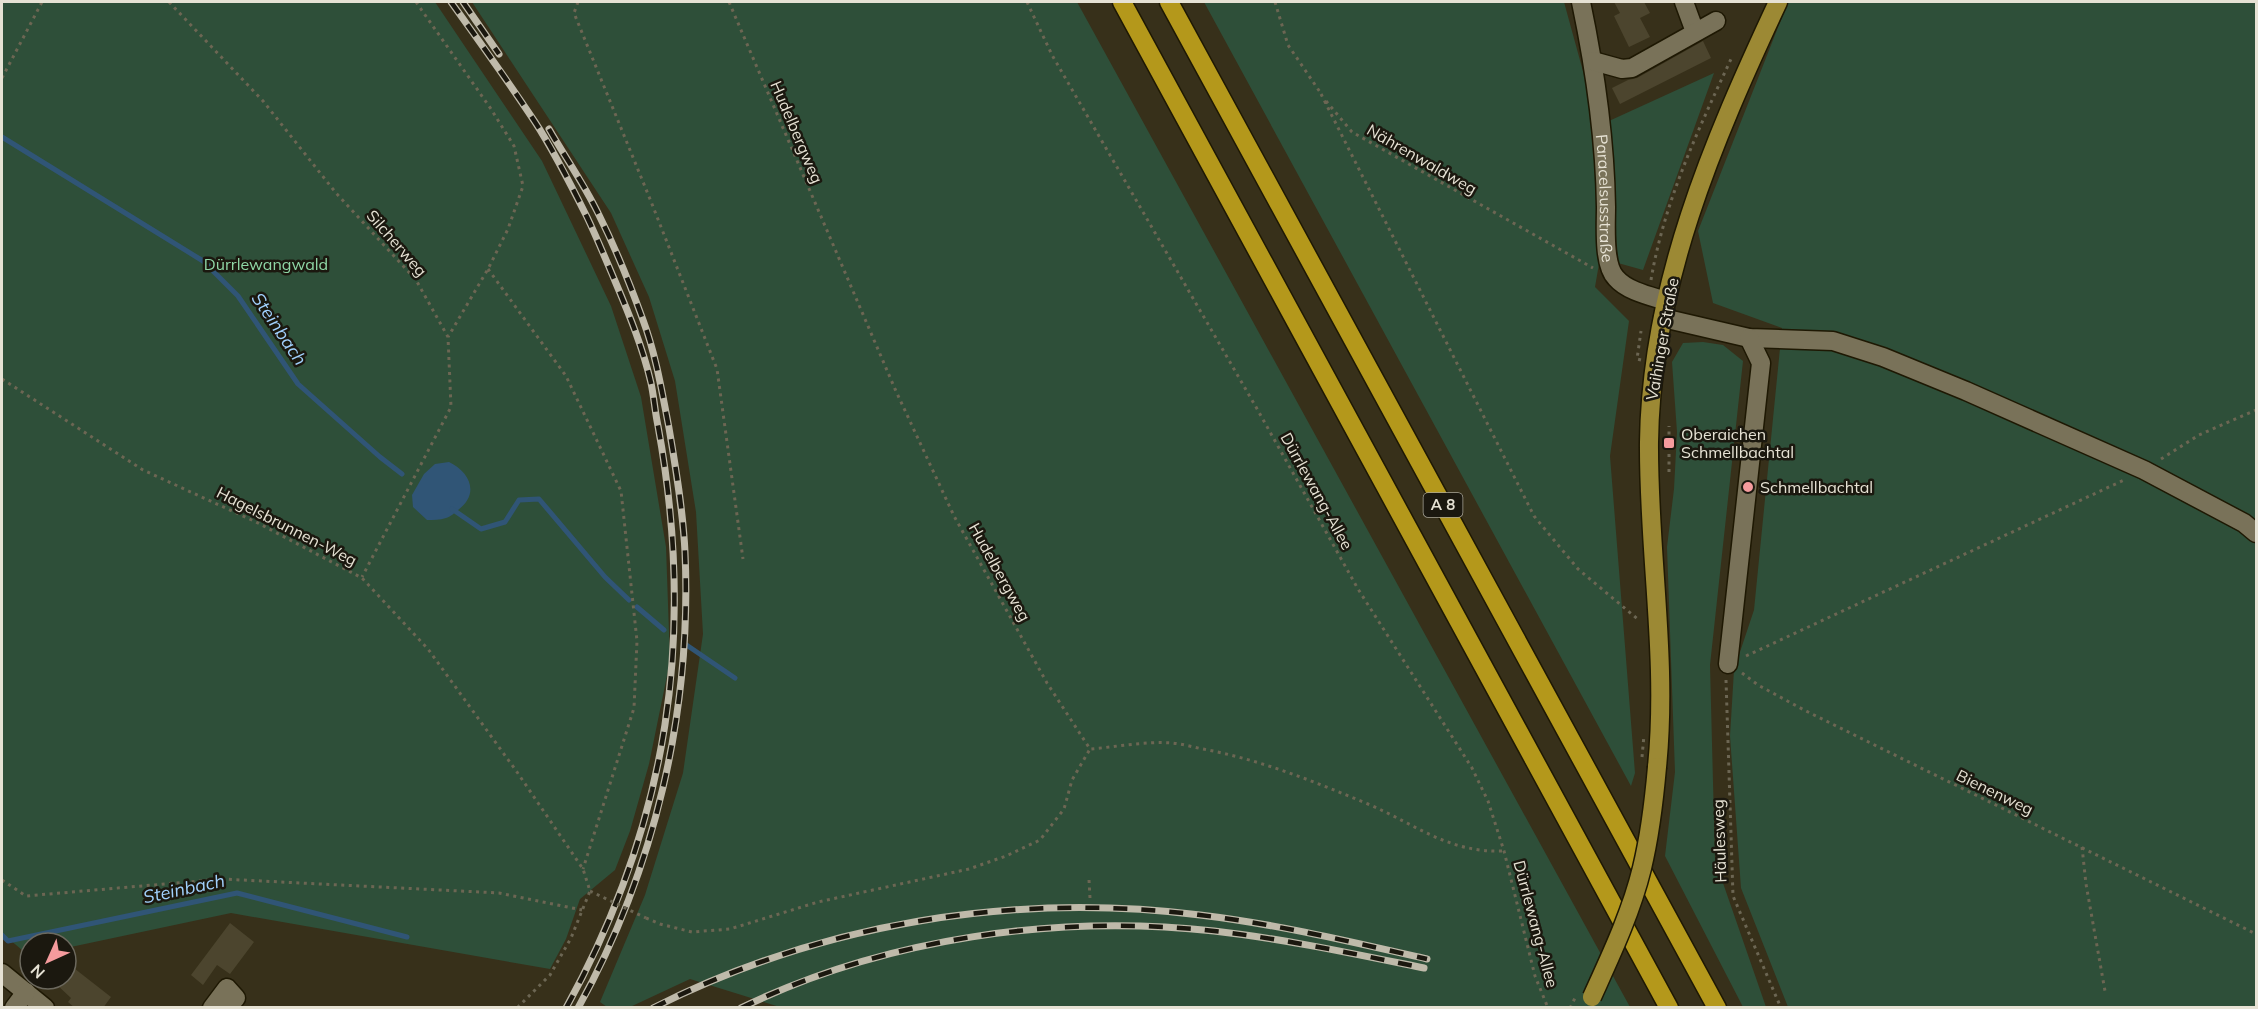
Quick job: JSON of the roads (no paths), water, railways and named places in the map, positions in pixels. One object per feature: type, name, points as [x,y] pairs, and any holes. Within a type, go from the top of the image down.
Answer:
[{"type":"highway","name":"A 8","points":[[1122,2],[1669,1008]]},
{"type":"highway","name":"A 8","points":[[1169,2],[1717,1008]]},
{"type":"main road","name":"Vaihinger Straße","points":[[1590,1002],[1617,944],[1639,879],[1651,825],[1650,767],[1661,687],[1649,444],[1653,371],[1684,230],[1716,140],[1778,2]]},
{"type":"street","name":"Paracelsusstraße","points":[[1581,2],[1593,62],[1606,165],[1608,260],[1615,278],[1665,309],[1749,338],[1833,341],[1882,357],[1966,391],[2144,470],[2244,523],[2256,533]]},
{"type":"street","points":[[1684,2],[1695,32]]},
{"type":"street","points":[[1593,62],[1622,69],[1632,68],[1716,21]]},
{"type":"street","points":[[1728,663],[1761,363],[1749,338]]},
{"type":"street","points":[[2,973],[45,1008]]},
{"type":"street","points":[[14,1008],[26,992]]},
{"type":"water","points":[[449,462],[467,477],[470,484],[469,497],[465,504],[449,517],[427,520],[413,507],[412,495],[424,474],[435,464]]},
{"type":"waterway","name":"Steinbach","points":[[2,137],[203,261],[238,296],[298,384],[402,474]]},
{"type":"waterway","name":"Steinbach","points":[[452,509],[481,529],[505,522],[519,500],[539,499],[605,577],[629,600]]},
{"type":"waterway","name":"Steinbach","points":[[637,607],[664,630]]},
{"type":"waterway","name":"Steinbach","points":[[685,644],[735,678]]},
{"type":"waterway","name":"Steinbach","points":[[2,935],[8,941],[237,893],[407,937]]},
{"type":"railway","points":[[451,2],[542,133],[569,181],[598,241],[640,344],[648,370],[669,503],[674,579],[673,653],[665,725],[650,797],[629,868],[601,938],[566,1008]]},
{"type":"railway","points":[[463,2],[499,54]]},
{"type":"railway","points":[[549,129],[587,192],[604,226],[628,279],[648,333],[677,474],[685,552],[686,611],[682,670],[675,729],[663,788],[648,845],[628,901],[605,955],[578,1008]]},
{"type":"railway","points":[[653,1008],[717,979],[783,954],[851,935],[919,921],[989,912],[1059,908],[1130,909],[1200,915],[1285,928],[1427,959]]},
{"type":"railway","points":[[741,1008],[796,984],[853,964],[912,948],[1033,929],[1094,926],[1214,931],[1346,952],[1424,968]]},
{"type":"place","name":"Oberaichen Schmellbachtal","points":[[1669,443]]},
{"type":"place","name":"Schmellbachtal","points":[[1748,487]]},
{"type":"park label","name":"Dürrlewangwald","points":[[266,264]]}]
